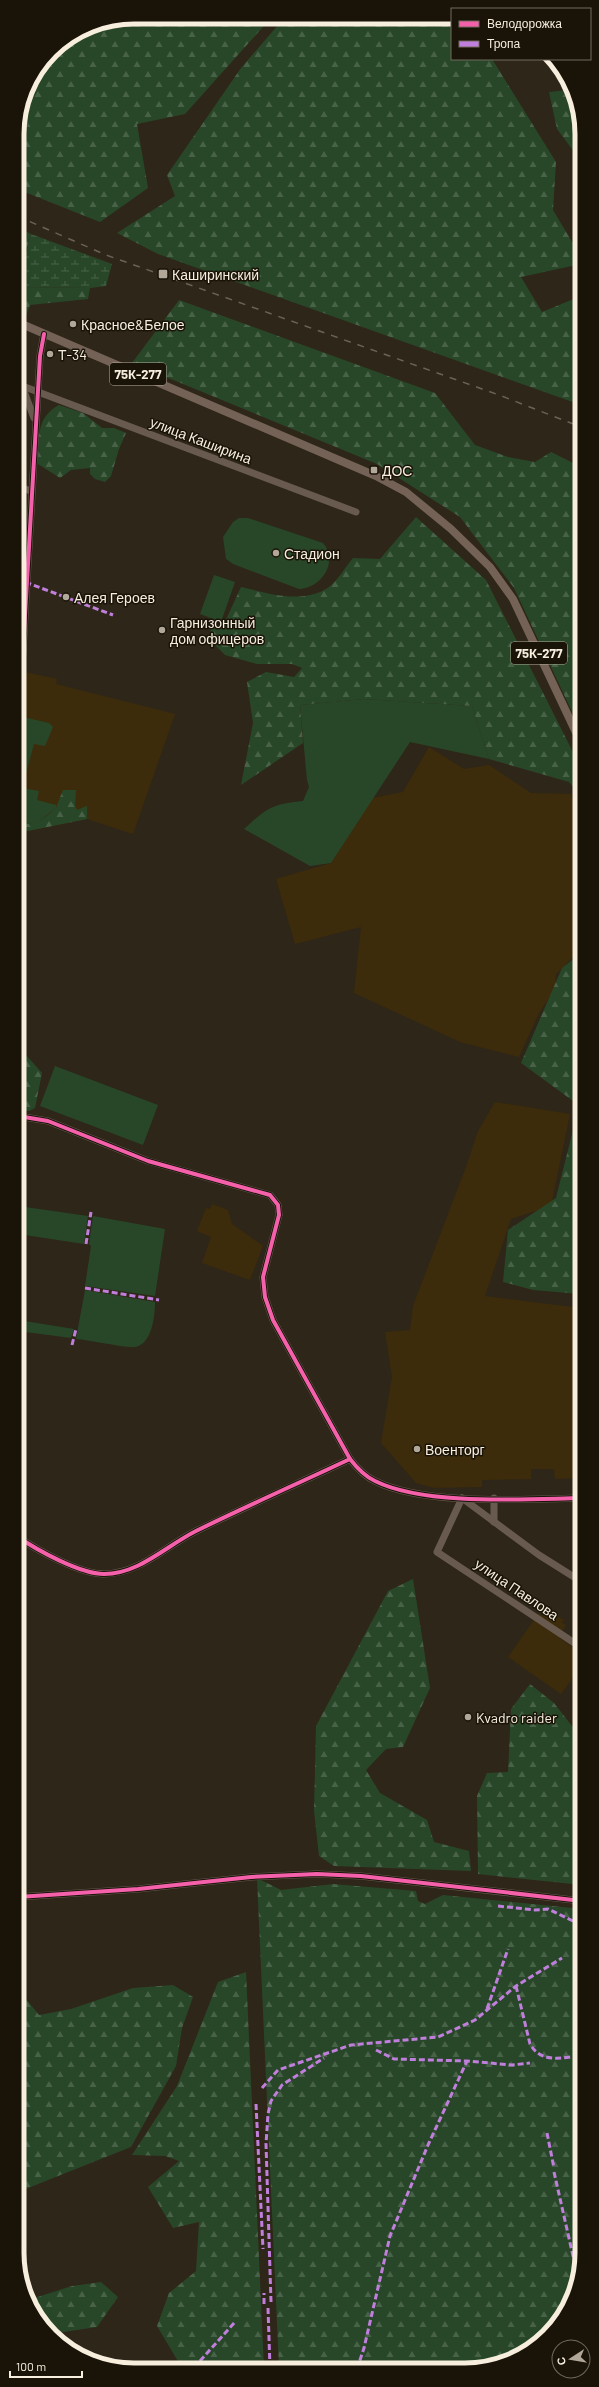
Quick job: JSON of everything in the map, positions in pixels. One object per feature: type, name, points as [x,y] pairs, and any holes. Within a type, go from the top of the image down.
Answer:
[{"type":"main road","name":"75К-277","points":[[24,325],[382,478],[406,492],[451,529],[486,563],[513,599],[575,730]]},
{"type":"street","points":[[24,616],[37,392],[40,356],[44,334]]},
{"type":"street","name":"улица Каширина","points":[[24,387],[356,512]]},
{"type":"street","points":[[24,394],[36,422]]},
{"type":"street","points":[[24,488],[31,491]]},
{"type":"street","points":[[24,1117],[48,1121],[148,1161],[270,1195],[278,1205],[279,1214],[263,1277],[265,1297],[273,1320],[350,1459],[364,1475],[386,1486],[414,1493],[462,1498],[575,1498]]},
{"type":"street","points":[[24,1541],[34,1548],[71,1566],[102,1574],[119,1572],[138,1566],[195,1532],[350,1459]]},
{"type":"street","points":[[462,1498],[494,1522],[575,1577]]},
{"type":"street","name":"улица Павлова","points":[[462,1498],[437,1552],[575,1643]]},
{"type":"street","points":[[494,1498],[494,1522]]},
{"type":"street","points":[[24,1897],[138,1889],[251,1877],[317,1874],[361,1876],[575,1900]]},
{"type":"shaded area","points":[[25,672],[57,679],[56,684],[175,714],[133,834],[87,819],[24,832]]},
{"type":"shaded area","points":[[429,747],[464,769],[489,765],[531,793],[571,794],[575,804],[575,955],[556,974],[555,989],[539,1013],[519,1057],[460,1042],[354,993],[361,927],[295,944],[276,879],[331,863],[372,798],[403,792]]},
{"type":"shaded area","points":[[495,1102],[570,1114],[551,1206],[511,1219],[485,1296],[575,1307],[575,1478],[555,1479],[554,1469],[531,1469],[531,1479],[482,1480],[482,1487],[434,1488],[416,1483],[381,1443],[392,1377],[385,1332],[410,1330],[413,1306],[466,1167],[478,1131]]},
{"type":"shaded area","points":[[212,1204],[228,1210],[232,1224],[263,1246],[250,1280],[202,1263],[211,1237],[197,1231],[206,1208],[210,1209]]},
{"type":"shaded area","points":[[536,1604],[564,1620],[562,1623],[566,1625],[558,1637],[575,1649],[575,1675],[561,1694],[508,1657],[539,1613],[543,1616],[545,1613],[534,1606]]},
{"type":"green space","points":[[127,24],[266,24],[185,114],[137,124],[148,188],[100,222],[24,192],[24,127],[28,106],[32,92],[39,79],[56,56],[79,39],[92,32],[113,26]]},
{"type":"green space","points":[[279,24],[451,24],[451,60],[493,60],[556,162],[553,210],[575,247],[575,265],[521,277],[542,312],[575,298],[575,403],[158,254],[117,233],[175,196],[167,175],[241,68]]},
{"type":"green space","points":[[566,90],[567,92],[574,120],[575,153],[557,129],[549,92]]},
{"type":"green space","points":[[24,230],[31,234],[24,258]]},
{"type":"green space","points":[[31,234],[112,264],[106,286],[90,288],[24,287],[24,260]]},
{"type":"green space","points":[[24,287],[90,288],[88,299],[30,305],[25,318]]},
{"type":"green space","points":[[179,300],[435,393],[475,445],[508,457],[535,462],[551,452],[575,464],[575,718],[514,588],[460,517],[377,464],[132,363]]},
{"type":"green space","points":[[59,405],[83,413],[102,428],[114,428],[126,433],[119,449],[111,476],[105,482],[95,479],[90,474],[90,468],[71,470],[60,478],[38,464],[39,438],[42,423],[51,410]]},
{"type":"green space","points":[[416,517],[486,580],[575,756],[575,789],[569,782],[489,759],[472,706],[364,699],[300,705],[303,743],[241,785],[253,723],[247,682],[266,672],[294,677],[302,668],[292,664],[257,664],[225,655],[213,643],[209,623],[223,626],[241,587],[284,596],[306,596],[330,587],[353,558],[380,559]]},
{"type":"green space","name":"Стадион","points":[[239,518],[248,518],[323,543],[328,550],[329,558],[329,565],[326,572],[315,584],[299,589],[233,564],[226,559],[223,537],[233,522]]},
{"type":"green space","points":[[214,575],[235,582],[221,622],[200,614]]},
{"type":"green space","points":[[364,699],[472,706],[489,759],[410,742],[331,863],[310,866],[244,829],[270,808],[303,801],[309,787],[307,780],[300,705]]},
{"type":"green space","points":[[24,717],[49,723],[53,727],[45,746],[34,744],[24,781]]},
{"type":"green space","points":[[24,788],[39,791],[37,800],[56,805],[56,808],[38,822],[24,825]]},
{"type":"green space","points":[[63,790],[76,790],[75,806],[77,810],[87,806],[87,819],[24,832],[24,825],[38,822],[56,808]]},
{"type":"green space","points":[[575,958],[575,1102],[521,1063],[562,968]]},
{"type":"green space","points":[[24,1053],[42,1073],[35,1108],[29,1111],[24,1111]]},
{"type":"green space","points":[[55,1066],[158,1105],[143,1145],[40,1106]]},
{"type":"green space","points":[[575,1126],[575,1294],[533,1290],[503,1282],[508,1230],[556,1198]]},
{"type":"green space","points":[[24,1207],[88,1216],[84,1244],[24,1235]]},
{"type":"green space","points":[[93,1216],[165,1229],[155,1296],[85,1286],[91,1246],[89,1244]]},
{"type":"green space","points":[[85,1290],[155,1302],[153,1322],[149,1335],[145,1341],[141,1345],[130,1347],[76,1339]]},
{"type":"green space","points":[[24,1321],[74,1329],[71,1338],[24,1332]]},
{"type":"green space","points":[[413,1579],[430,1688],[403,1747],[386,1749],[366,1770],[380,1793],[427,1820],[434,1842],[469,1851],[471,1871],[334,1866],[319,1856],[314,1811],[316,1726],[388,1591]]},
{"type":"green space","points":[[530,1684],[554,1703],[575,1730],[575,1884],[478,1874],[477,1796],[487,1773],[508,1772],[511,1709]]},
{"type":"green space","points":[[257,1878],[281,1890],[333,1884],[416,1891],[418,1901],[425,1904],[443,1895],[575,1908],[575,2260],[571,2281],[564,2302],[543,2331],[532,2340],[514,2352],[486,2361],[465,2363],[279,2363]]},
{"type":"green space","points":[[246,1972],[264,2363],[179,2363],[157,2326],[169,2293],[196,2271],[199,2222],[173,2228],[148,2187],[179,2161],[165,2156],[132,2155],[177,2086],[218,1982]]},
{"type":"green space","points":[[173,1985],[193,1997],[182,2028],[176,2066],[131,2147],[24,2190],[24,1996],[39,2015],[71,2009],[133,1988]]},
{"type":"green space","points":[[101,2282],[118,2297],[97,2327],[58,2333],[47,2320],[34,2298],[72,2286]]},
{"type":"railway","points":[[24,219],[106,255],[499,395],[575,425]]},
{"type":"marked path","points":[[24,582],[113,615]]},
{"type":"marked path","points":[[86,1244],[91,1212]]},
{"type":"marked path","points":[[85,1288],[159,1300]]},
{"type":"marked path","points":[[72,1345],[76,1329]]},
{"type":"marked path","points":[[498,1906],[535,1910],[548,1909],[575,1921]]},
{"type":"marked path","points":[[487,2009],[508,1949]]},
{"type":"marked path","points":[[262,2088],[278,2070],[351,2045],[438,2037],[475,2020],[516,1986],[562,1958]]},
{"type":"marked path","points":[[516,1986],[530,2044],[535,2050],[540,2055],[553,2058],[575,2056]]},
{"type":"marked path","points":[[376,2050],[394,2059],[467,2061],[512,2065],[530,2063]]},
{"type":"marked path","points":[[271,2302],[266,2144],[268,2114],[271,2101],[282,2085],[324,2058]]},
{"type":"marked path","points":[[359,2363],[364,2348],[390,2236],[428,2145],[467,2061]]},
{"type":"marked path","points":[[256,2104],[263,2249]]},
{"type":"marked path","points":[[547,2133],[554,2168]]},
{"type":"marked path","points":[[554,2172],[575,2263]]},
{"type":"marked path","points":[[264,2293],[264,2304]]},
{"type":"marked path","points":[[268,2308],[270,2363]]},
{"type":"marked path","points":[[200,2361],[235,2322]]},
{"type":"cycle path","points":[[24,633],[40,356],[44,334]]},
{"type":"cycle path","points":[[24,1117],[48,1121],[148,1161],[270,1195],[278,1205],[279,1215],[263,1277],[265,1297],[273,1320],[350,1459],[367,1477],[396,1489],[447,1498],[504,1500],[575,1498]]},
{"type":"cycle path","points":[[24,1541],[71,1566],[94,1573],[117,1573],[141,1564],[196,1531],[350,1459]]},
{"type":"cycle path","points":[[24,1897],[138,1889],[251,1877],[317,1874],[361,1876],[575,1900]]},
{"type":"place","name":"Каширинский","points":[[163,274]]},
{"type":"place","name":"Красное&Белое","points":[[73,324]]},
{"type":"place","name":"Т-34","points":[[50,354]]},
{"type":"place","name":"ДОС","points":[[374,470]]},
{"type":"place","name":"Стадион","points":[[276,553]]},
{"type":"place","name":"Алея Героев","points":[[66,597]]},
{"type":"place","name":"Гарнизонный дом офицеров","points":[[162,630]]},
{"type":"place","name":"Военторг","points":[[417,1449]]},
{"type":"place","name":"Kvadro raider","points":[[468,1717]]}]
